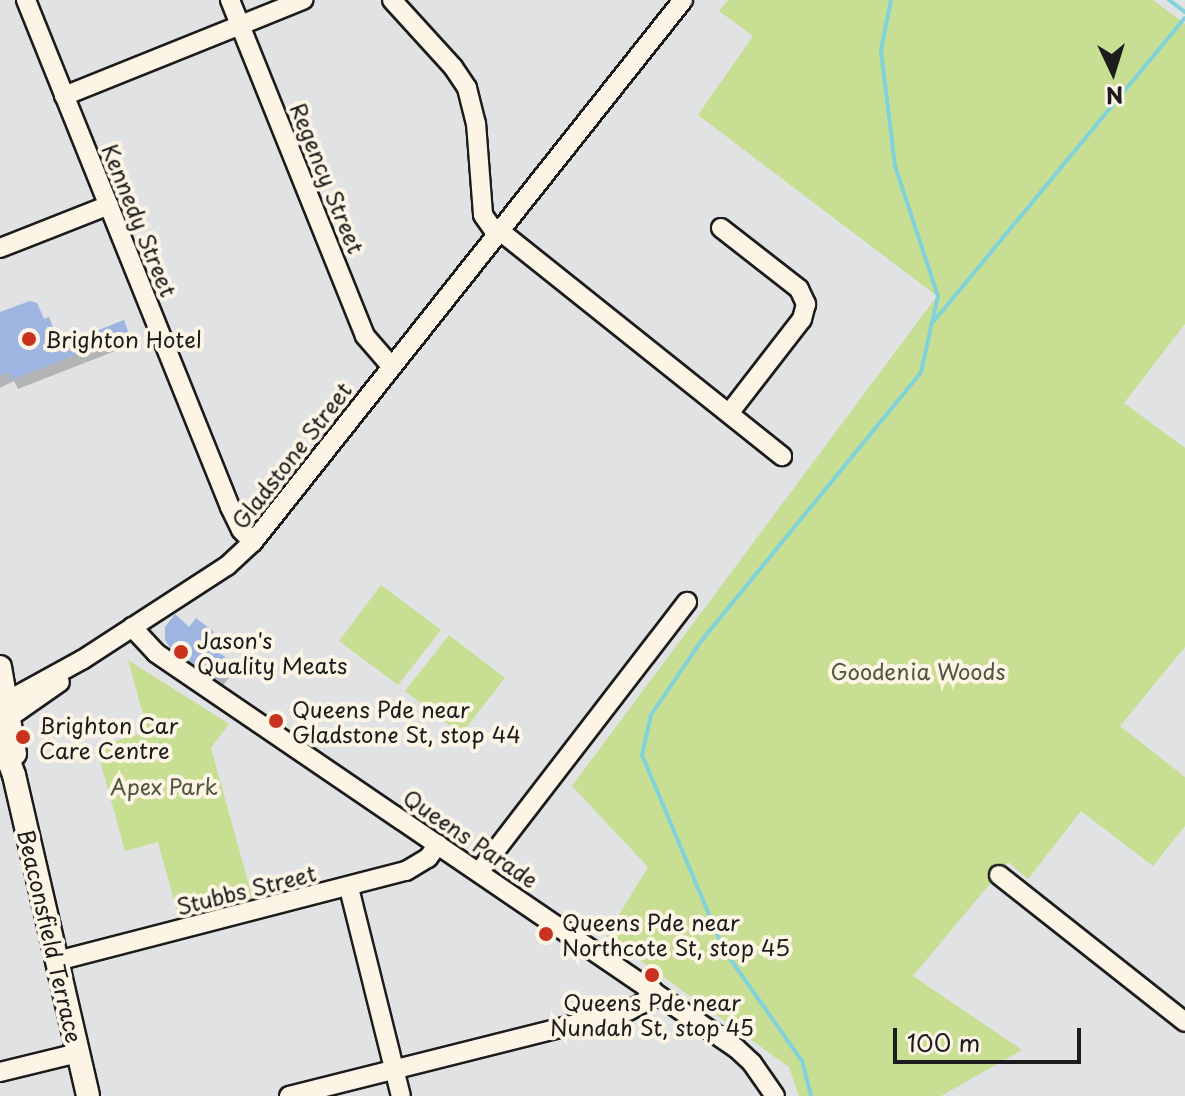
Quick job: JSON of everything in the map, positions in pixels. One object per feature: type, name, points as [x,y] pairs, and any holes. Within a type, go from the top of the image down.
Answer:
[{"type":"main road","name":"Beaconsfield Terrace","points":[[0,667],[3,717],[14,775],[88,1096]]},
{"type":"street","name":"Kennedy Street","points":[[26,0],[237,524],[253,542]]},
{"type":"street","name":"Regency Street","points":[[230,0],[365,336],[391,366]]},
{"type":"street","points":[[64,96],[303,0]]},
{"type":"street","points":[[392,0],[453,67],[467,88],[476,123],[483,215],[498,233],[730,412],[782,456]]},
{"type":"street","name":"Gladstone Street","points":[[3,717],[82,660],[227,566],[253,542],[683,0]]},
{"type":"street","points":[[0,248],[109,205]]},
{"type":"street","points":[[721,228],[799,289],[806,304],[802,319],[730,412]]},
{"type":"street","points":[[479,872],[687,602]]},
{"type":"street","name":"Queens Parade","points":[[132,627],[148,648],[736,1048],[752,1063],[775,1096]]},
{"type":"street","name":"Stubbs Street","points":[[57,961],[349,888],[422,863],[438,844]]},
{"type":"street","points":[[999,875],[1185,1022]]},
{"type":"street","points":[[349,888],[401,1096]]},
{"type":"street","points":[[289,1096],[628,1011],[643,1003],[653,991]]},
{"type":"street","points":[[0,1072],[78,1053]]},
{"type":"green space","name":"Goodenia Woods","points":[[728,0],[1153,0],[1185,24],[1185,324],[1124,403],[1185,448],[1185,647],[1120,726],[1185,777],[1185,826],[1153,866],[1081,811],[1028,879],[1008,862],[913,976],[1022,1050],[941,1096],[799,1096],[789,1067],[606,936],[648,867],[572,786],[937,296],[698,115],[753,36],[719,11]]},
{"type":"green space","points":[[381,585],[441,630],[398,685],[339,641]]},
{"type":"green space","points":[[449,635],[505,678],[461,734],[405,691]]},
{"type":"green space","name":"Apex Park","points":[[128,660],[229,724],[211,748],[254,903],[180,923],[158,842],[125,851],[96,746],[148,732]]},
{"type":"building","name":"Brighton Hotel","points":[[30,301],[37,303],[44,319],[49,317],[60,345],[124,320],[129,334],[11,380],[8,372],[0,376],[0,312]]},
{"type":"building","points":[[175,614],[189,627],[196,618],[214,632],[206,643],[232,662],[219,680],[171,649],[165,640],[165,627]]},
{"type":"waterway","points":[[811,1096],[802,1061],[724,950],[642,755],[651,715],[702,640],[921,372],[938,296],[895,166],[881,50],[891,0]]},
{"type":"waterway","points":[[1169,0],[1185,12]]},
{"type":"waterway","points":[[934,321],[1185,18]]},
{"type":"place","name":"Brighton Hotel","points":[[29,339]]},
{"type":"place","name":"Jason's Quality Meats","points":[[181,652]]},
{"type":"place","name":"Queens Pde near Gladstone St, stop 44","points":[[276,721]]},
{"type":"place","name":"Brighton Car Care Centre","points":[[23,737]]},
{"type":"place","name":"Queens Pde near Northcote St, stop 45","points":[[546,934]]},
{"type":"place","name":"Queens Pde near Nundah St, stop 45","points":[[652,975]]}]
